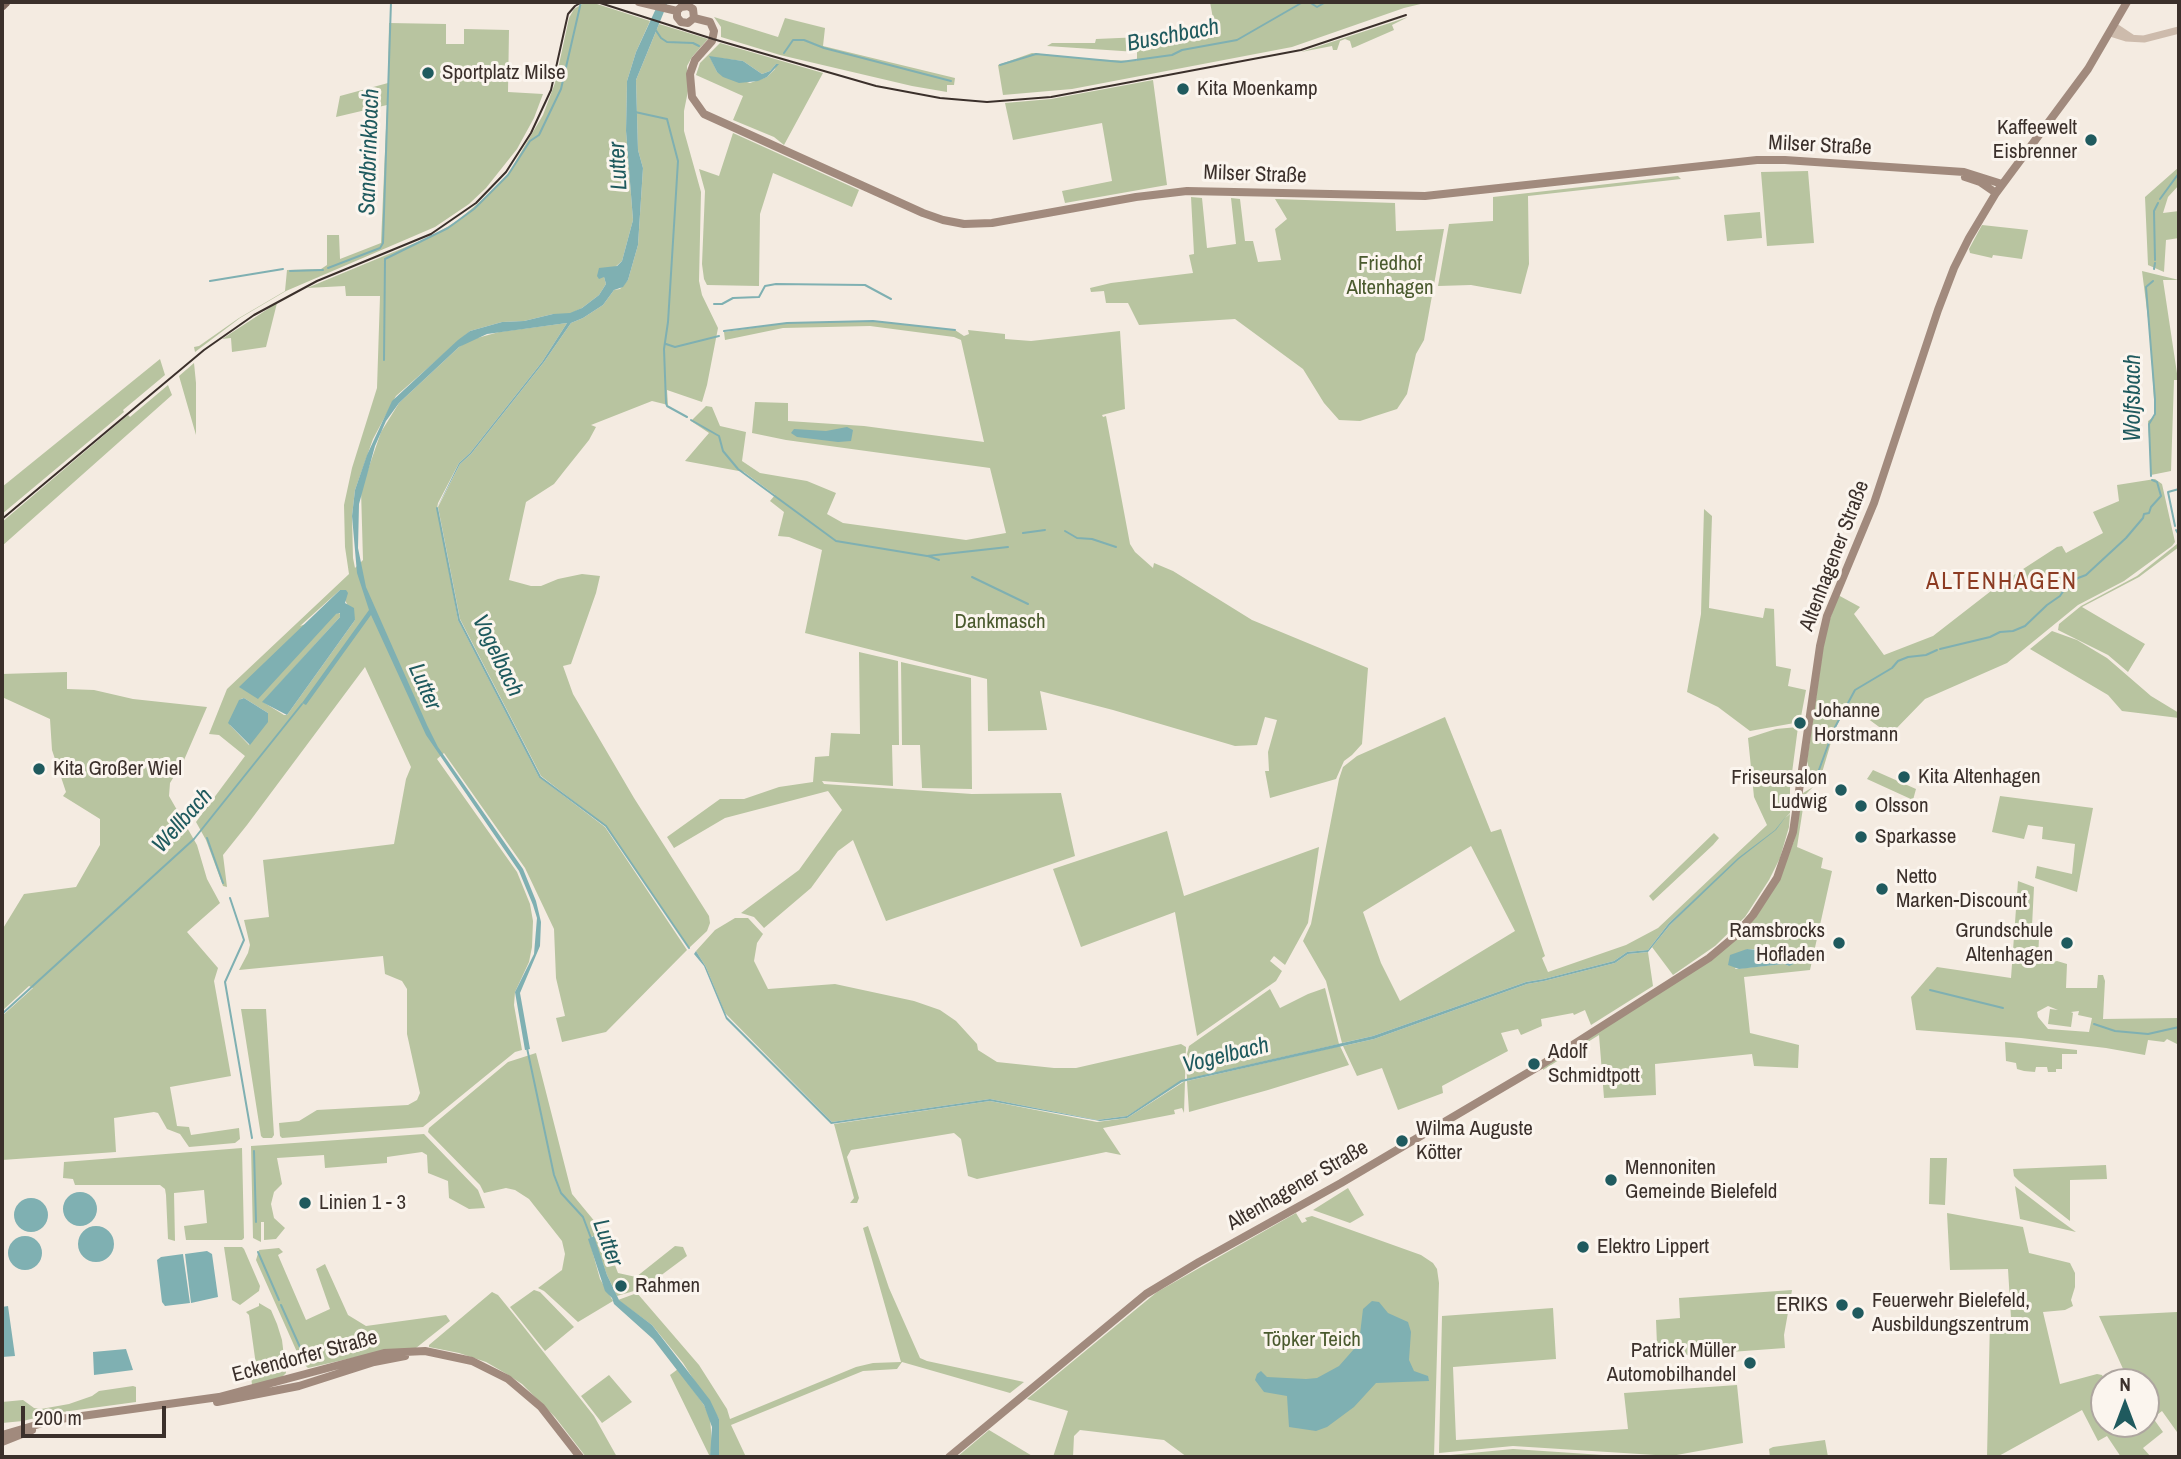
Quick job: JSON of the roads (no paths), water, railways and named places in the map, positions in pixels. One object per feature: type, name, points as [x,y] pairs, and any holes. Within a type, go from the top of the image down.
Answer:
[{"type":"main road","points":[[2,6],[6,2]]},
{"type":"main road","points":[[639,2],[675,11],[689,4],[694,18],[688,23],[681,22],[675,11]]},
{"type":"main road","name":"Altenhagener Straße","points":[[949,1457],[1146,1294],[1541,1065],[1709,958],[1734,937],[1753,915],[1777,878],[1793,832],[1826,616],[1874,503],[1954,268],[1996,193],[2088,69],[2127,2]]},
{"type":"main road","name":"Milser Straße","points":[[694,18],[710,22],[714,31],[712,41],[695,60],[690,74],[692,97],[704,114],[923,213],[964,224],[992,223],[1187,191],[1425,196],[1757,160],[1971,173],[2002,184]]},
{"type":"main road","name":"Milser Straße","points":[[1950,172],[1980,182],[1996,193]]},
{"type":"main road","name":"Eckendorfer Straße","points":[[2,1435],[53,1420],[219,1397],[393,1352],[425,1351],[455,1355],[508,1378],[541,1407],[580,1457]]},
{"type":"main road","name":"Eckendorfer Straße","points":[[2,1442],[53,1425],[188,1407],[265,1393],[313,1382],[374,1362],[415,1355],[441,1357],[468,1365],[505,1383],[537,1411],[573,1457]]},
{"type":"street","points":[[2112,30],[2132,38],[2150,38],[2179,30]]},
{"type":"water","points":[[659,2],[668,2],[636,80],[638,150],[643,168],[638,245],[628,280],[623,287],[614,290],[603,305],[571,323],[544,362],[471,454],[460,464],[437,508],[459,463],[470,453],[542,362],[567,323],[487,334],[459,347],[399,403],[386,421],[375,446],[359,504],[358,548],[366,587],[427,725],[438,747],[523,869],[536,901],[541,922],[540,946],[520,993],[530,1049],[525,1050],[515,992],[534,954],[537,918],[533,905],[519,871],[426,735],[371,615],[306,705],[302,703],[369,610],[357,573],[352,516],[355,490],[367,455],[392,401],[470,331],[502,322],[570,313],[582,308],[599,295],[606,284],[604,277],[599,279],[597,276],[599,268],[617,266],[622,261],[633,220],[626,131],[627,81],[636,52]]},
{"type":"water","points":[[709,56],[743,61],[762,74],[779,64],[767,77],[739,83],[717,72]]},
{"type":"water","points":[[847,427],[853,430],[851,441],[797,437],[791,433],[794,429],[826,431]]},
{"type":"water","points":[[340,590],[346,590],[348,593],[345,603],[354,608],[355,620],[287,715],[262,702],[340,617],[340,613],[336,614],[258,699],[239,687]]},
{"type":"water","points":[[244,698],[268,713],[268,722],[250,745],[228,723],[239,700]]},
{"type":"water","points":[[1787,815],[1776,830],[1739,859],[1670,925],[1648,952],[1628,954],[1615,963],[1527,984],[1374,1039],[1182,1082],[1127,1118],[1100,1121],[990,1101],[831,1124],[726,1019],[704,966],[694,954],[696,951],[706,967],[727,1017],[832,1122],[990,1099],[1097,1120],[1127,1116],[1181,1080],[1373,1036],[1526,982],[1614,961],[1627,952],[1648,950],[1669,923],[1738,858],[1775,830]]},
{"type":"water","points":[[1747,949],[1786,952],[1793,955],[1796,963],[1789,966],[1784,964],[1739,969],[1728,965],[1730,955]]},
{"type":"water","points":[[80,1192],[92,1197],[97,1209],[92,1221],[80,1226],[68,1221],[63,1209],[68,1197]]},
{"type":"water","points":[[31,1198],[43,1203],[48,1215],[43,1227],[31,1232],[19,1227],[14,1215],[19,1203]]},
{"type":"water","points":[[96,1226],[109,1231],[114,1244],[109,1257],[96,1262],[83,1257],[78,1244],[83,1231]]},
{"type":"water","points":[[25,1236],[37,1241],[42,1253],[37,1265],[25,1270],[13,1265],[8,1253],[13,1241]]},
{"type":"water","points":[[594,1236],[619,1300],[652,1325],[710,1400],[719,1419],[719,1457],[710,1457],[712,1427],[704,1405],[653,1339],[614,1304],[605,1291],[588,1239]]},
{"type":"water","points":[[207,1251],[212,1254],[218,1297],[191,1303],[185,1254]]},
{"type":"water","points":[[183,1254],[190,1303],[165,1306],[162,1302],[157,1260]]},
{"type":"water","points":[[1372,1301],[1379,1302],[1388,1313],[1408,1322],[1411,1332],[1409,1360],[1414,1371],[1428,1376],[1429,1381],[1376,1383],[1354,1407],[1327,1427],[1316,1431],[1289,1427],[1287,1396],[1264,1392],[1255,1380],[1257,1374],[1261,1371],[1267,1377],[1317,1378],[1339,1366],[1354,1349],[1360,1334],[1363,1309]]},
{"type":"water","points":[[8,1306],[15,1356],[2,1357],[2,1307]]},
{"type":"water","points":[[126,1349],[133,1370],[94,1375],[93,1352]]},
{"type":"waterway","name":"Sandbrinkbach","points":[[328,268],[380,248],[383,243],[391,2]]},
{"type":"waterway","points":[[384,360],[385,259],[448,228],[474,209],[508,175],[530,141],[539,135],[561,89],[581,2]]},
{"type":"waterway","name":"Buschbach","points":[[1000,65],[1036,54],[1121,62],[1172,55],[1182,50],[1237,40],[1303,2]]},
{"type":"waterway","name":"Buschbach","points":[[1309,2],[1317,7],[1326,2]]},
{"type":"waterway","name":"Buschbach","points":[[655,29],[667,42],[693,43],[699,46]]},
{"type":"waterway","name":"Buschbach","points":[[784,53],[793,40],[804,40],[824,48],[951,81]]},
{"type":"waterway","points":[[635,112],[667,119],[678,161],[664,349],[667,406],[687,417]]},
{"type":"waterway","name":"Wolfsbach","points":[[2160,199],[2179,173]]},
{"type":"waterway","name":"Wolfsbach","points":[[2155,260],[2154,211],[2158,203]]},
{"type":"waterway","name":"Wolfsbach","points":[[2154,269],[2155,263]]},
{"type":"waterway","name":"Sandbrinkbach","points":[[210,281],[283,269]]},
{"type":"waterway","name":"Sandbrinkbach","points":[[290,271],[323,270]]},
{"type":"waterway","name":"Wolfsbach","points":[[2151,476],[2149,424],[2155,414],[2155,399],[2146,287],[2153,281]]},
{"type":"waterway","points":[[714,304],[722,304],[733,298],[759,297],[765,286],[776,284],[865,285],[891,299]]},
{"type":"waterway","points":[[724,331],[787,323],[873,321],[955,330]]},
{"type":"waterway","points":[[666,344],[675,347],[719,336]]},
{"type":"waterway","points":[[691,420],[719,436],[723,451],[738,469],[836,541],[927,556],[1008,547]]},
{"type":"waterway","name":"Vogelbach","points":[[1940,649],[2025,626],[2078,578],[2086,575],[2126,538],[2144,514],[2149,513],[2161,496],[2157,482],[2152,480]]},
{"type":"waterway","points":[[2175,526],[2168,492],[2179,489]]},
{"type":"waterway","name":"Vogelbach","points":[[437,508],[459,620],[540,777],[606,826],[689,948]]},
{"type":"waterway","points":[[1023,533],[1045,530]]},
{"type":"waterway","points":[[2176,530],[2179,535]]},
{"type":"waterway","points":[[1065,531],[1077,538],[1092,539],[1116,547]]},
{"type":"waterway","points":[[928,556],[939,560]]},
{"type":"waterway","points":[[972,577],[1028,604]]},
{"type":"waterway","name":"Vogelbach","points":[[1816,778],[1834,729],[1855,690],[1892,668],[1898,661],[1937,650]]},
{"type":"waterway","name":"Wellbach","points":[[2,1014],[194,839],[302,704]]},
{"type":"waterway","points":[[207,838],[223,883]]},
{"type":"waterway","points":[[230,898],[244,940],[225,982],[252,1138]]},
{"type":"waterway","points":[[1930,990],[2003,1008]]},
{"type":"waterway","points":[[2094,1024],[2115,1031],[2148,1034],[2179,1027]]},
{"type":"waterway","name":"Lutter","points":[[527,1048],[554,1175],[561,1193],[583,1217],[591,1238]]},
{"type":"waterway","points":[[254,1151],[256,1222]]},
{"type":"waterway","points":[[258,1252],[279,1300]]},
{"type":"waterway","points":[[281,1305],[304,1356]]},
{"type":"tram line","points":[[2,519],[204,350],[254,315],[317,281],[431,234],[476,203],[506,172],[531,133],[551,90],[568,14],[582,2]]},
{"type":"tram line","points":[[597,2],[876,86],[940,98],[987,102],[1051,97],[1301,50],[1406,15]]},
{"type":"place","name":"Sportplatz Milse","points":[[428,73]]},
{"type":"place","name":"Kita Moenkamp","points":[[1183,89]]},
{"type":"place","name":"Kaffeewelt Eisbrenner","points":[[2091,140]]},
{"type":"place","name":"Johanne Horstmann","points":[[1800,723]]},
{"type":"place","name":"Kita Großer Wiel","points":[[39,769]]},
{"type":"place","name":"Kita Altenhagen","points":[[1904,777]]},
{"type":"place","name":"Friseursalon Ludwig","points":[[1841,790]]},
{"type":"place","name":"Olsson","points":[[1861,806]]},
{"type":"place","name":"Sparkasse","points":[[1861,837]]},
{"type":"place","name":"Netto Marken-Discount","points":[[1882,889]]},
{"type":"place","name":"Ramsbrocks Hofladen","points":[[1839,943]]},
{"type":"place","name":"Grundschule Altenhagen","points":[[2067,943]]},
{"type":"place","name":"Adolf Schmidtpott","points":[[1534,1064]]},
{"type":"place","name":"Wilma Auguste Kötter","points":[[1402,1141]]},
{"type":"place","name":"Mennoniten Gemeinde Bielefeld","points":[[1611,1180]]},
{"type":"place","name":"Linien 1 - 3","points":[[305,1203]]},
{"type":"place","name":"Elektro Lippert","points":[[1583,1247]]},
{"type":"place","name":"Rahmen","points":[[621,1286]]},
{"type":"place","name":"ERIKS","points":[[1842,1305]]},
{"type":"place","name":"Feuerwehr Bielefeld, Ausbildungszentrum","points":[[1858,1313]]},
{"type":"place","name":"Patrick Müller Automobilhandel","points":[[1750,1363]]},
{"type":"district","name":"ALTENHAGEN","points":[[2002,583]]},
{"type":"park label","name":"Friedhof Altenhagen","points":[[1390,276]]},
{"type":"park label","name":"Dankmasch","points":[[1000,622]]},
{"type":"park label","name":"Töpker Teich","points":[[1312,1340]]}]
